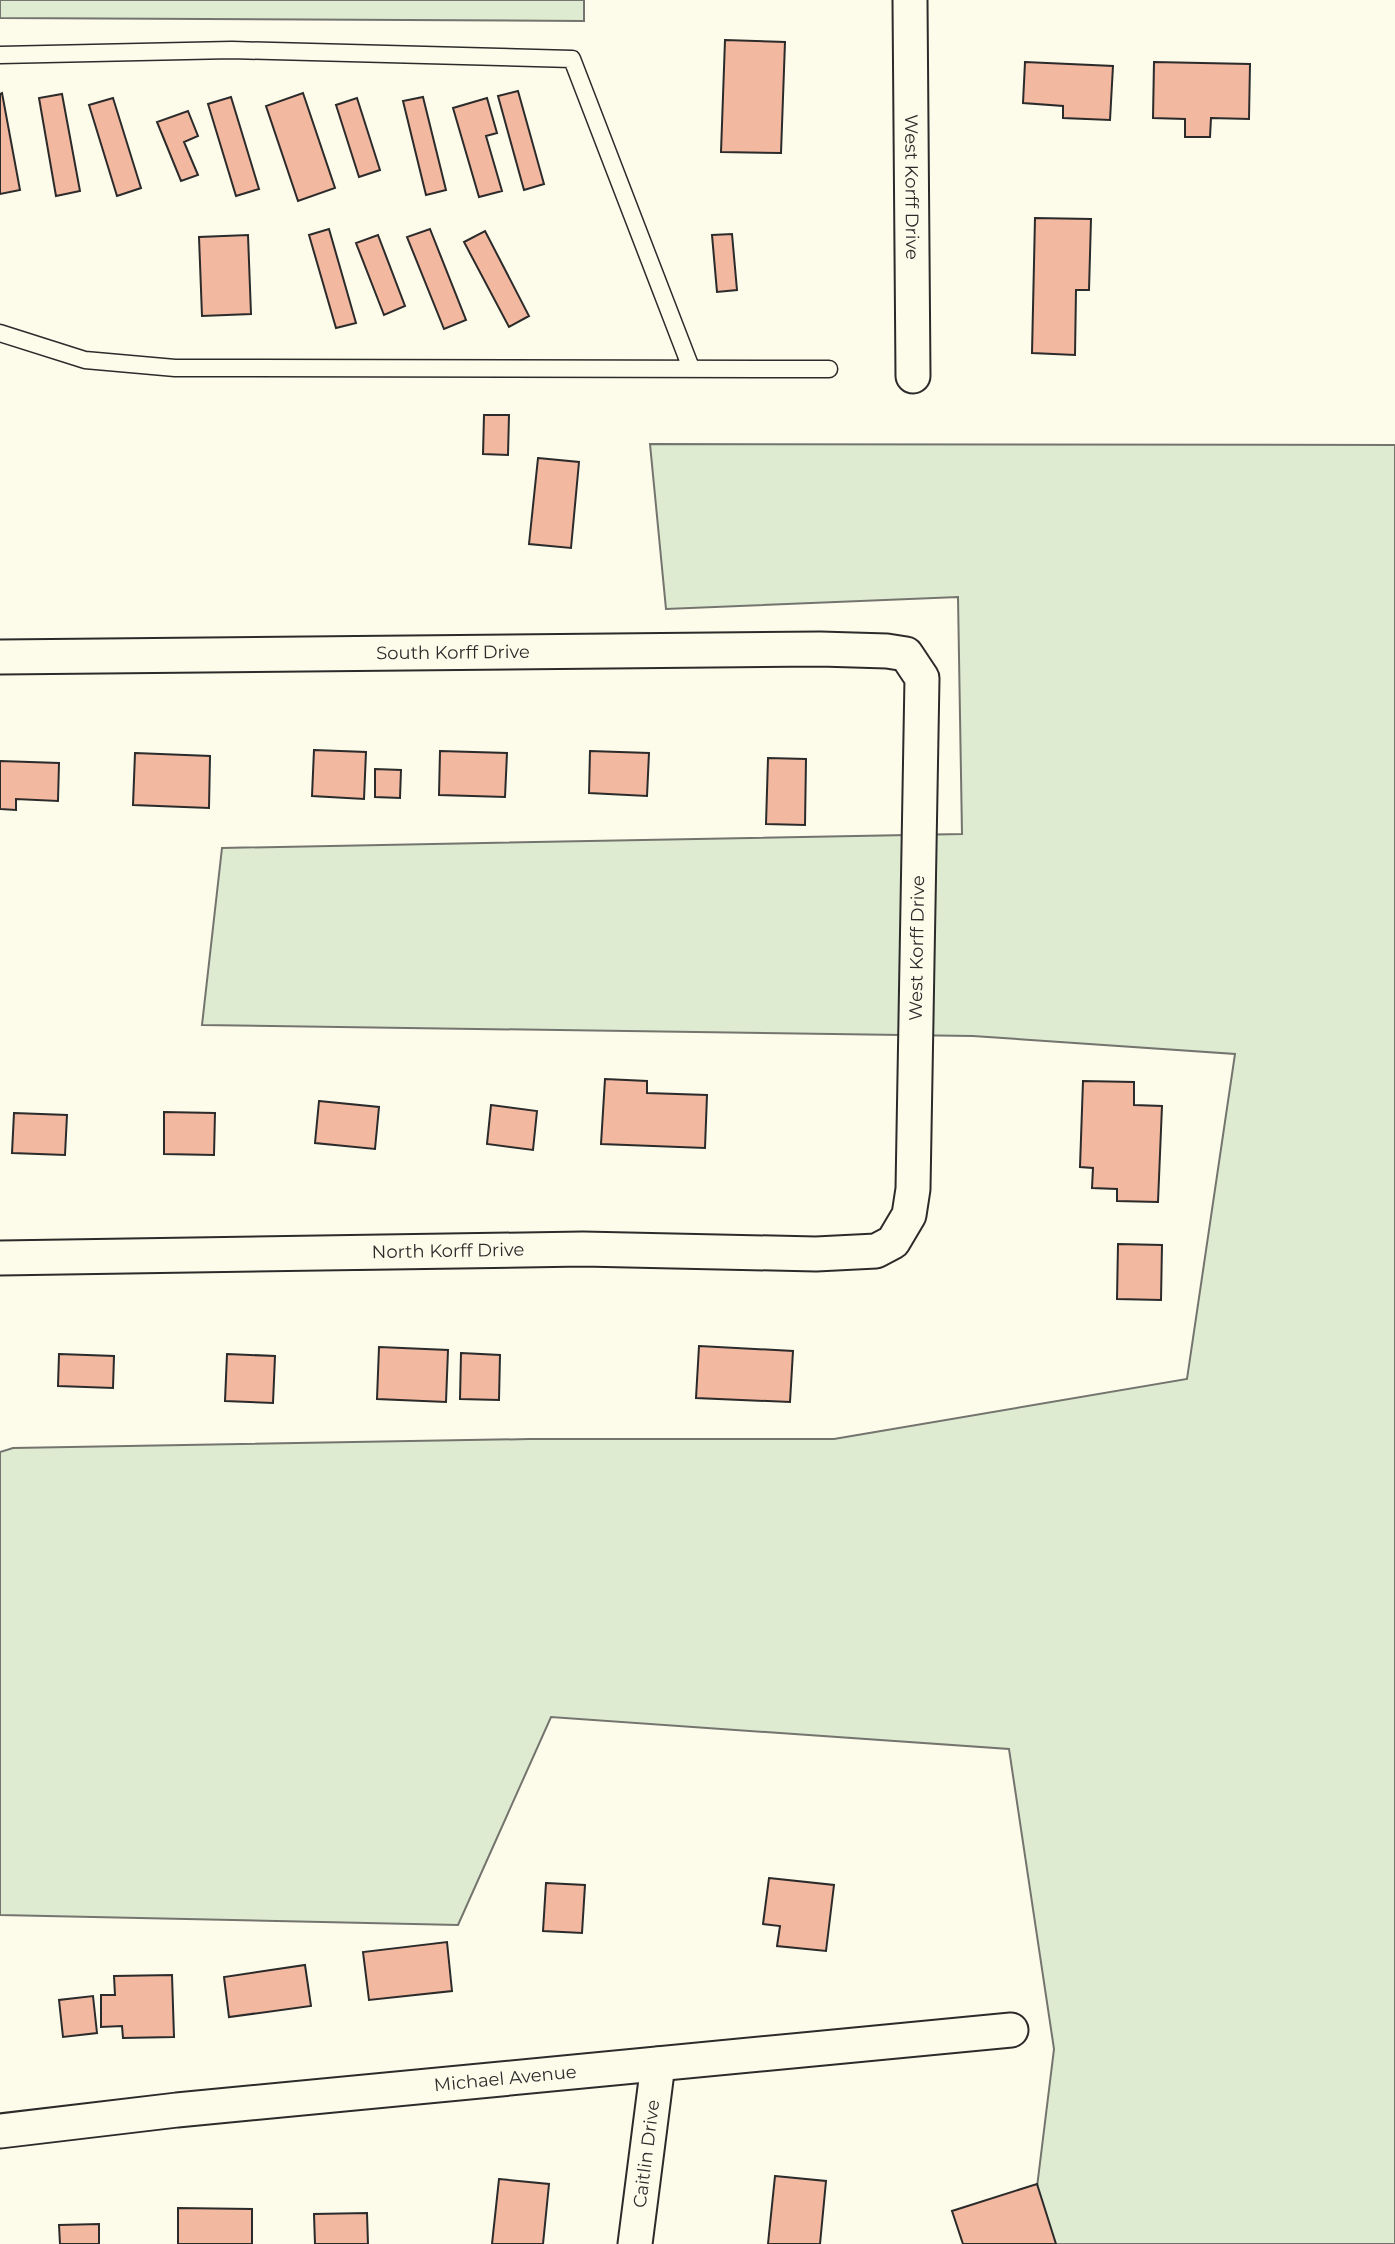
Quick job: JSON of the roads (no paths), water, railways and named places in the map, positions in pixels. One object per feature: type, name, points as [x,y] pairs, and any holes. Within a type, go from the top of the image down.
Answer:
[{"type":"street","name":"West Korff Drive","points":[[910,0],[913,376]]},
{"type":"street","name":"South Korff Drive","points":[[0,657],[806,649],[906,654]]},
{"type":"street","name":"West Korff Drive","points":[[893,1242],[909,1215],[913,1189],[922,678],[906,654]]},
{"type":"street","name":"North Korff Drive","points":[[0,1258],[583,1249],[816,1254],[876,1251],[893,1242]]},
{"type":"street","name":"Michael Avenue","points":[[0,2131],[191,2109],[1011,2031]]},
{"type":"street","name":"Caitlin Drive","points":[[635,2244],[658,2064]]},
{"type":"lane","points":[[0,55],[232,50],[572,59],[691,368]]},
{"type":"lane","points":[[0,333],[85,360],[175,368],[829,369]]}]
